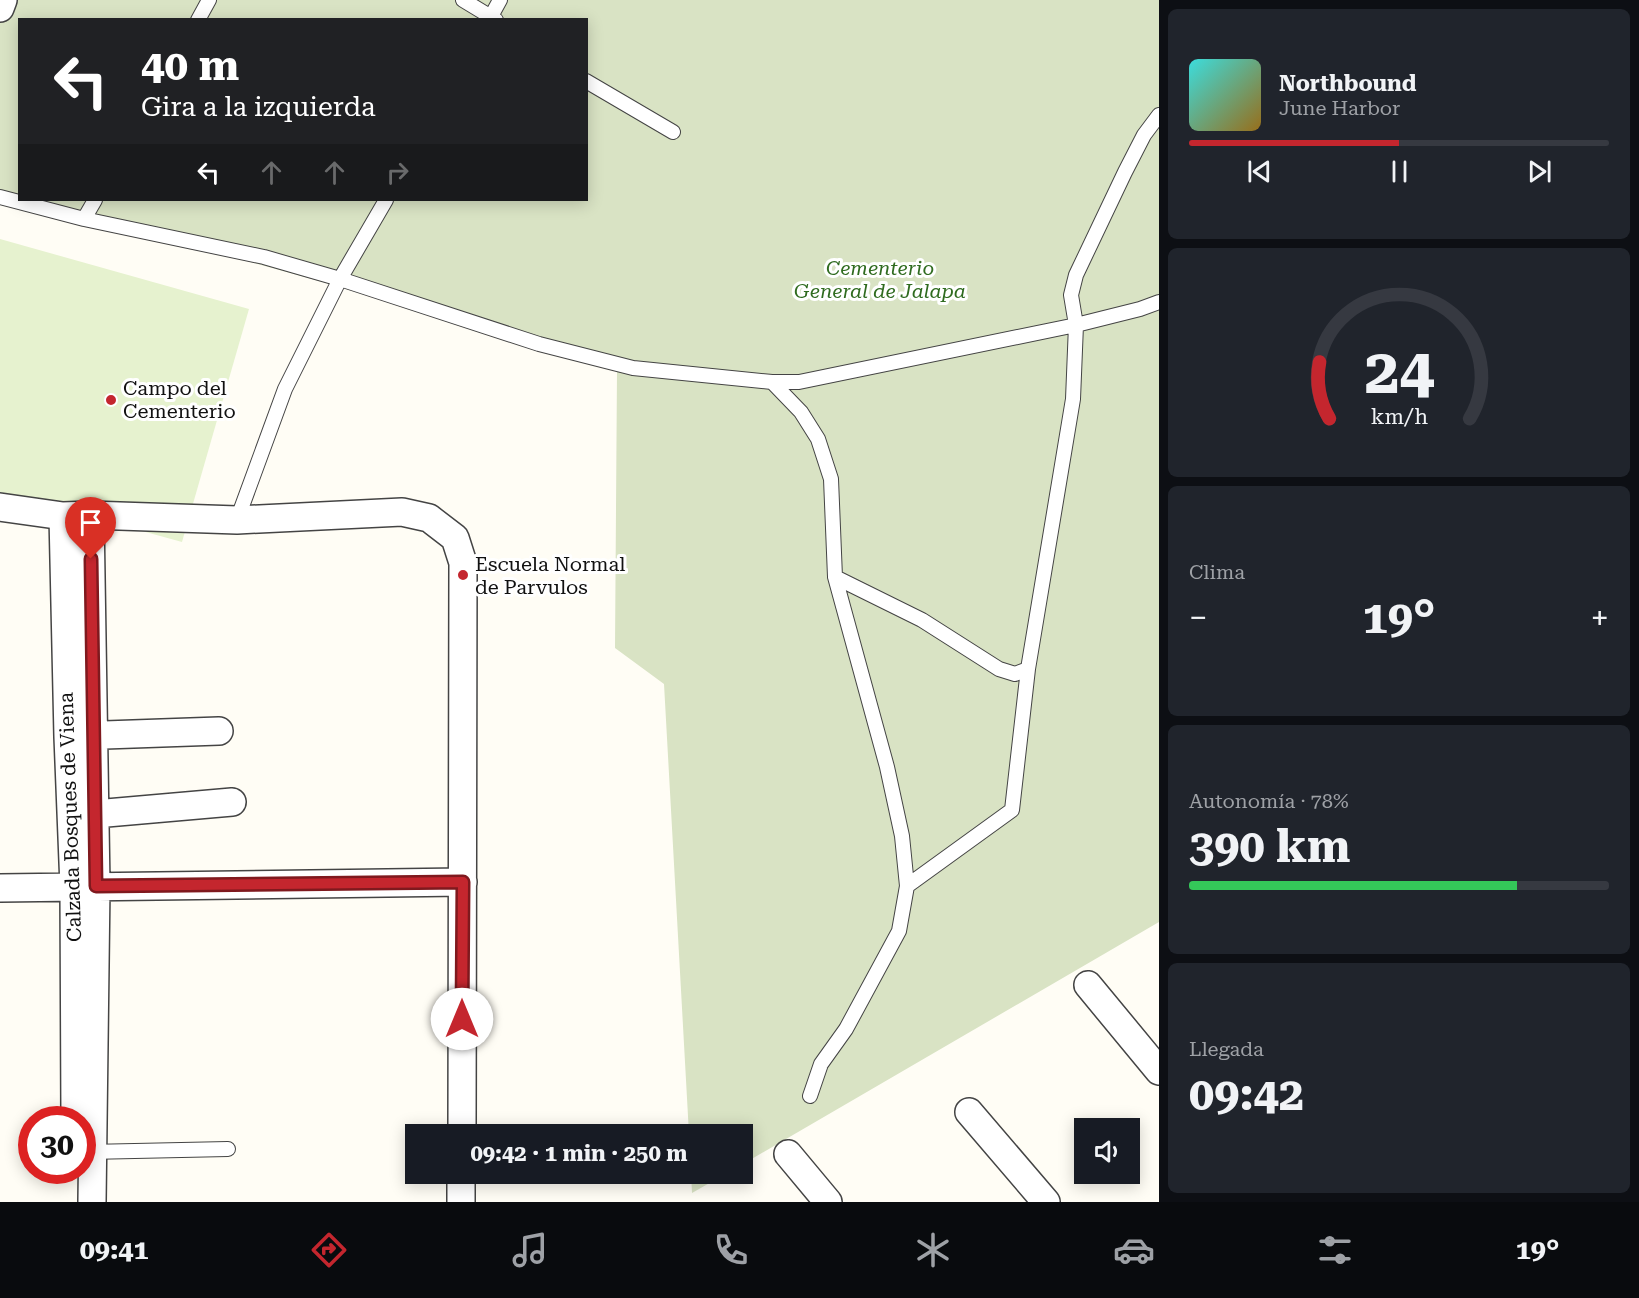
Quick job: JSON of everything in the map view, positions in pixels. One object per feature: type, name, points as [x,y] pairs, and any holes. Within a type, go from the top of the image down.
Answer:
[{"type":"street","points":[[0,8],[3,0]]},
{"type":"street","points":[[0,507],[63,516],[237,520],[402,512],[429,518],[455,538],[463,563],[462,1124]]},
{"type":"street","name":"Calzada Bosques de Viena","points":[[76,1106],[85,887],[95,814],[81,736],[90,515]]},
{"type":"street","name":"Calzada Bosques de Viena","points":[[63,516],[81,736],[85,887],[83,1106]]},
{"type":"street","points":[[81,736],[219,731]]},
{"type":"street","points":[[95,814],[231,802]]},
{"type":"street","points":[[0,888],[463,882]]},
{"type":"street","points":[[1088,985],[1159,1071]]},
{"type":"street","points":[[969,1112],[1046,1202]]},
{"type":"street","points":[[788,1154],[828,1202]]},
{"type":"street","name":"Calzada Bosques de Viena","points":[[74,1202],[78,1184]]},
{"type":"street","name":"Calzada Bosques de Viena","points":[[88,1184],[92,1202]]},
{"type":"street","points":[[461,1184],[461,1202]]},
{"type":"lane","points":[[199,18],[209,0]]},
{"type":"lane","points":[[463,0],[492,18],[500,0]]},
{"type":"lane","points":[[588,82],[673,132]]},
{"type":"lane","points":[[907,886],[1012,810],[1028,669],[1073,399],[1076,325],[1071,295],[1076,275],[1134,153],[1159,115]]},
{"type":"lane","points":[[0,197],[84,219],[264,257],[340,279],[539,344],[633,368],[772,382],[799,382],[1076,325],[1159,302]]},
{"type":"lane","points":[[84,219],[94,201]]},
{"type":"lane","points":[[237,520],[285,389],[340,279],[385,201]]},
{"type":"lane","points":[[772,382],[801,412],[818,439],[831,479],[836,577],[887,767],[902,836],[907,886],[899,931],[846,1029],[820,1064],[810,1096]]},
{"type":"lane","points":[[836,577],[922,620],[999,669],[1015,674],[1028,669]]},
{"type":"lane","points":[[96,1157],[228,1149]]},
{"type":"green space","name":"Cementerio General de Jalapa","points":[[7,0],[1159,0],[1159,922],[753,1158],[753,1124],[688,1124],[664,684],[615,648],[617,371],[355,291],[31,201],[588,201],[588,18],[18,18],[18,198],[0,192],[0,17]]},
{"type":"green space","name":"Campo del Cementerio","points":[[0,239],[249,309],[182,542],[0,492]]},
{"type":"green space","points":[[692,1184],[708,1184],[692,1193]]},
{"type":"place","name":"Campo del Cementerio","points":[[111,400]]},
{"type":"place","name":"Escuela Normal de Parvulos","points":[[463,575]]},
{"type":"route","points":[[91,559],[96,886],[463,882],[462,1019]]}]
